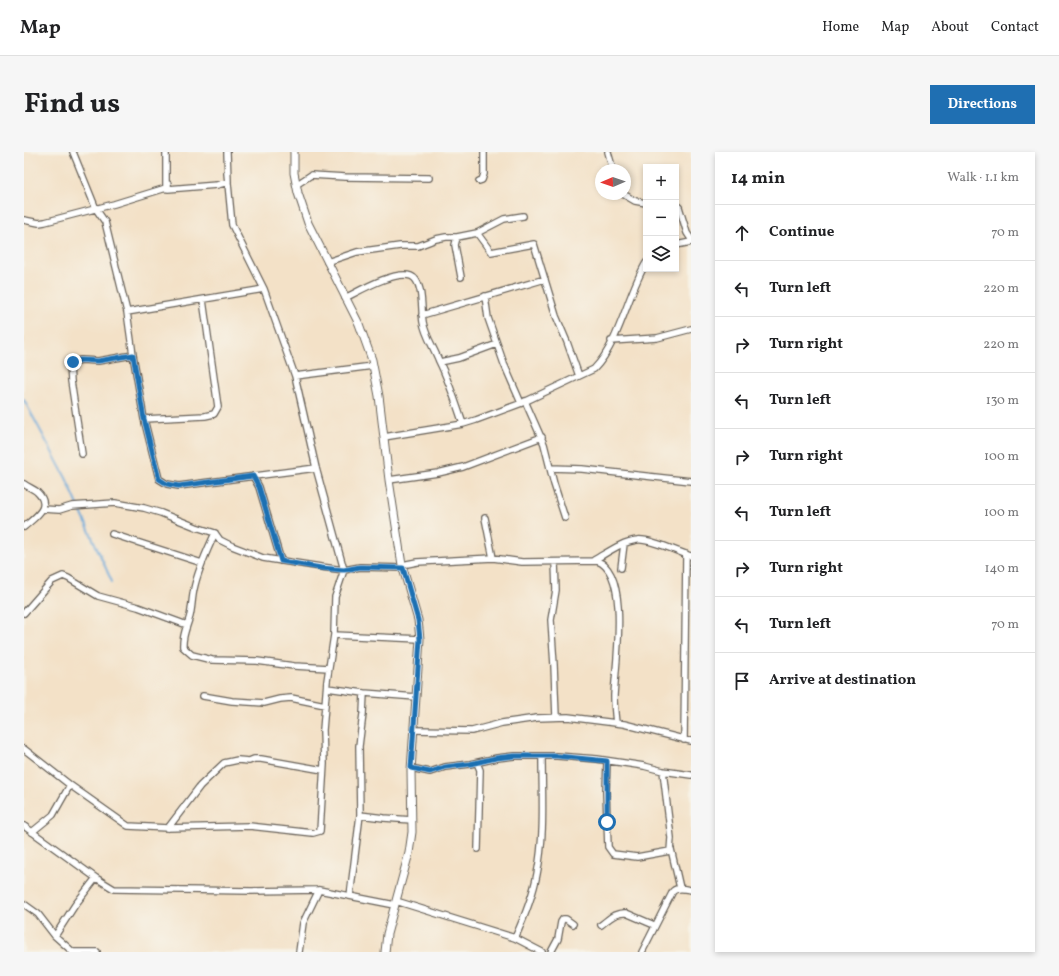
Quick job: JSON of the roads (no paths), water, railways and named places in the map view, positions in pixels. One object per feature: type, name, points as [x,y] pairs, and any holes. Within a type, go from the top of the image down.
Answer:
[{"type":"street","points":[[73,152],[96,209],[105,222],[127,312],[144,419],[159,479],[167,484],[179,486],[316,468]]},
{"type":"street","points":[[24,220],[39,223],[45,222],[96,209],[166,188],[166,152]]},
{"type":"street","points":[[24,749],[70,785],[128,826],[168,828],[249,826],[312,832],[320,831],[325,705],[334,635],[335,597],[344,570],[316,468],[295,376],[264,289],[232,225],[227,173],[227,152]]},
{"type":"street","points":[[294,152],[294,173],[296,185],[308,223],[359,324],[373,366],[379,396],[403,566],[418,620],[420,639],[411,768],[412,820],[409,853],[387,934],[385,952]]},
{"type":"street","points":[[479,181],[482,180],[484,174],[484,152]]},
{"type":"street","points":[[608,152],[611,164]]},
{"type":"street","points":[[166,172],[168,189],[228,182],[227,173]]},
{"type":"street","points":[[296,185],[311,175],[429,178]]},
{"type":"street","points":[[631,199],[643,202]]},
{"type":"street","points":[[679,207],[691,241],[679,244]]},
{"type":"street","points":[[327,262],[357,252],[400,246],[418,246],[436,239],[477,233],[504,219],[523,216]]},
{"type":"street","points":[[477,233],[491,252],[534,244],[556,316],[579,376]]},
{"type":"street","points":[[453,237],[461,277]]},
{"type":"street","points":[[384,437],[463,424],[523,402],[594,368],[600,362],[612,342],[643,270]]},
{"type":"street","points":[[346,298],[386,279],[402,276],[411,276],[415,279],[418,284],[422,303],[423,325],[440,362],[463,424]]},
{"type":"street","points":[[422,315],[545,279]]},
{"type":"street","points":[[127,312],[264,289]]},
{"type":"street","points":[[485,296],[488,318],[504,364],[542,438],[565,518]]},
{"type":"street","points":[[144,419],[205,416],[214,414],[218,407],[203,300]]},
{"type":"street","points":[[612,342],[657,338],[691,329]]},
{"type":"street","points":[[440,362],[459,358],[497,344]]},
{"type":"street","points":[[82,454],[70,366],[73,362],[81,360],[98,361],[133,355]]},
{"type":"street","points":[[295,376],[373,366]]},
{"type":"street","points":[[390,480],[438,473],[462,467],[542,438]]},
{"type":"street","points":[[550,468],[691,481]]},
{"type":"street","points":[[253,476],[259,487],[281,561]]},
{"type":"street","points":[[24,484],[37,492],[44,504],[43,509],[24,527]]},
{"type":"street","points":[[43,509],[59,510],[72,506],[115,504],[144,508],[215,533],[220,540],[243,551],[263,558],[321,568],[344,570],[360,567],[403,566],[417,562],[493,558],[522,562],[592,561],[603,563],[608,567],[618,602],[619,625],[614,698],[616,723]]},
{"type":"street","points":[[485,518],[493,558]]},
{"type":"street","points":[[215,533],[202,563],[194,588],[192,608],[182,640],[183,646],[192,655],[212,660],[258,661],[294,666],[329,668]]},
{"type":"street","points":[[112,534],[202,563]]},
{"type":"street","points":[[592,561],[624,544],[638,540],[646,541],[688,555],[684,740]]},
{"type":"street","points":[[621,568],[624,544]]},
{"type":"street","points":[[555,562],[556,590],[551,620],[556,717]]},
{"type":"street","points":[[25,611],[52,581],[63,576],[98,596],[138,607],[187,625]]},
{"type":"street","points":[[334,635],[420,639]]},
{"type":"street","points":[[327,688],[364,693],[416,696]]},
{"type":"street","points":[[350,896],[360,814],[359,746],[364,693]]},
{"type":"street","points":[[203,696],[232,701],[264,703],[280,698],[291,698],[325,705]]},
{"type":"street","points":[[414,730],[472,731],[509,722],[556,717],[578,718],[624,724],[691,741]]},
{"type":"street","points":[[411,768],[430,772],[445,767],[514,756],[564,757],[607,761],[689,774],[691,767]]},
{"type":"street","points":[[515,938],[528,909],[537,875],[542,838],[542,757]]},
{"type":"street","points":[[168,828],[200,786],[224,763],[238,760],[249,761],[261,759],[323,770]]},
{"type":"street","points":[[607,761],[609,851],[612,854],[637,857],[666,853],[670,852],[671,849]]},
{"type":"street","points":[[477,763],[480,770],[478,849]]},
{"type":"street","points":[[663,771],[671,849],[680,888]]},
{"type":"street","points":[[32,832],[53,815],[70,785]]},
{"type":"street","points":[[360,814],[384,818],[412,820]]},
{"type":"street","points":[[24,826],[96,878],[114,889],[252,891],[319,890],[396,903],[515,938],[542,952]]},
{"type":"street","points":[[55,936],[96,878]]},
{"type":"street","points":[[642,952],[654,924],[672,891],[675,888],[691,890]]},
{"type":"street","points":[[299,952],[303,923],[319,890]]},
{"type":"street","points":[[24,904],[38,914],[55,936],[72,952],[97,952]]},
{"type":"street","points":[[601,925],[621,912],[654,924]]},
{"type":"street","points":[[551,952],[558,938],[563,919],[566,919],[573,924]]},
{"type":"waterway","points":[[24,400],[66,478],[112,582]]}]
